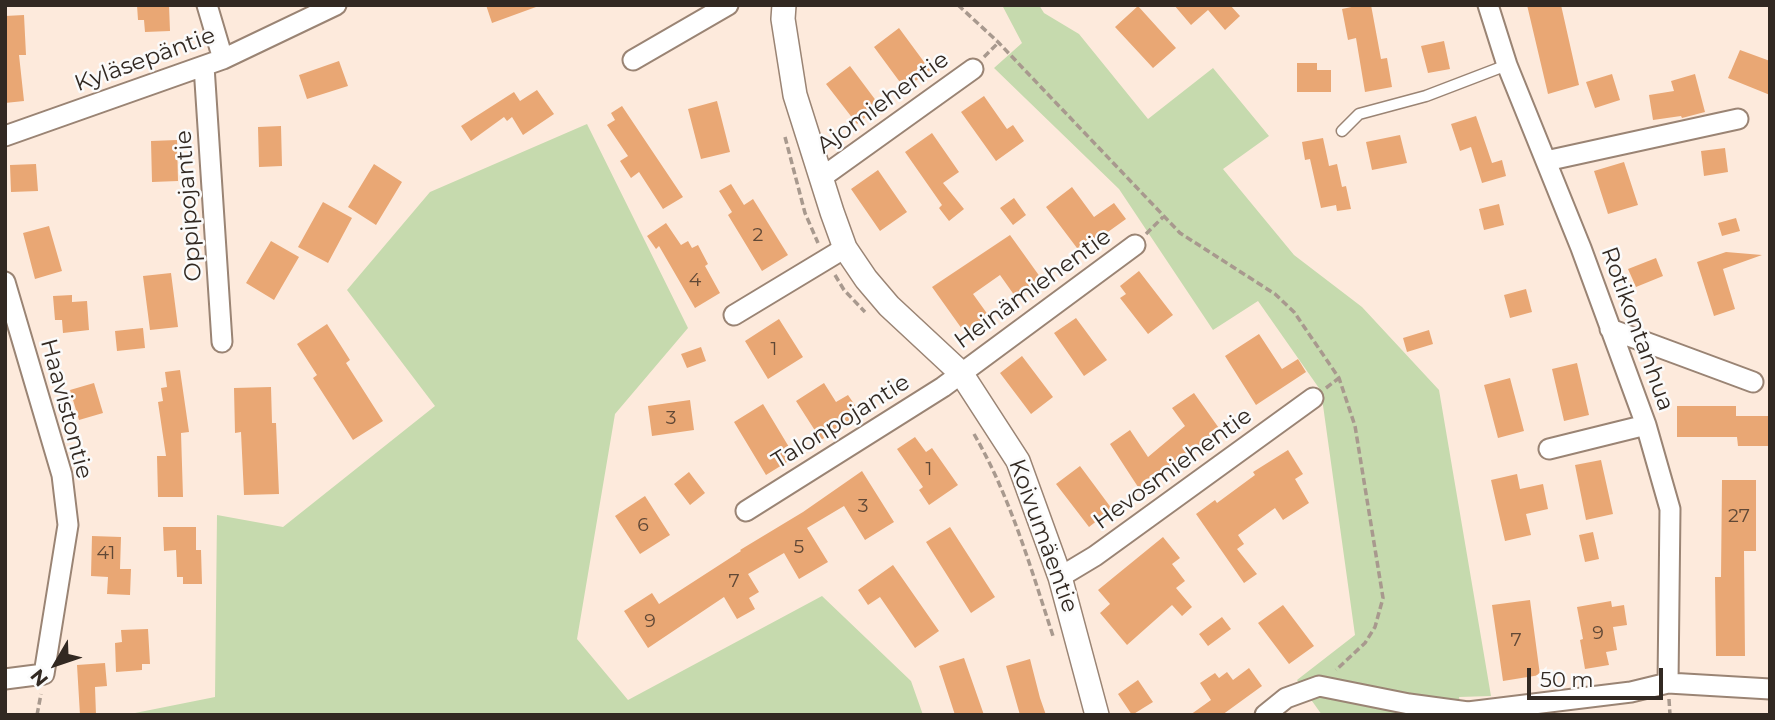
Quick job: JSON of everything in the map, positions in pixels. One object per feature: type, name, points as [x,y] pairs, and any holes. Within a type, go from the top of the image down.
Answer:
[{"type":"street","points":[[207,5],[223,59]]},
{"type":"street","name":"Kyläsepäntie","points":[[5,136],[223,59],[336,5]]},
{"type":"street","points":[[633,60],[728,5]]},
{"type":"street","name":"Koivumäentie","points":[[784,5],[783,19],[795,95],[845,248],[889,306],[961,373],[1018,461],[1060,577],[1097,715]]},
{"type":"street","name":"Rotikontanhua","points":[[1488,5],[1507,65],[1646,425],[1670,509],[1668,683]]},
{"type":"street","name":"Oppipojantie","points":[[204,66],[222,342]]},
{"type":"street","name":"Ajomiehentie","points":[[821,178],[973,69]]},
{"type":"street","points":[[1546,161],[1738,119]]},
{"type":"street","name":"Heinämiehentie","points":[[961,373],[1135,245]]},
{"type":"street","points":[[734,315],[845,248]]},
{"type":"street","name":"Haavistontie","points":[[5,282],[62,475],[68,525],[44,674],[5,679]]},
{"type":"street","points":[[1610,329],[1753,382]]},
{"type":"street","name":"Talonpojantie","points":[[746,511],[961,373]]},
{"type":"street","name":"Hevosmiehentie","points":[[1060,577],[1095,556],[1313,398]]},
{"type":"street","points":[[1549,449],[1646,425]]},
{"type":"street","points":[[1265,715],[1286,698],[1319,686],[1409,704],[1468,712],[1580,699],[1668,683],[1770,689]]},
{"type":"lane","points":[[1342,131],[1359,114],[1426,96],[1507,65]]},
{"type":"path","points":[[958,5],[998,42],[1180,233],[1275,294],[1294,312],[1339,378],[1355,426],[1383,598],[1375,627],[1365,643],[1319,686]]},
{"type":"path","points":[[783,128],[805,213],[825,260],[844,290],[868,315]]},
{"type":"path","points":[[974,434],[993,467],[1020,535],[1057,649]]},
{"type":"green space","points":[[1002,5],[1039,5],[1044,13],[1079,34],[1148,119],[1213,68],[1269,136],[1223,169],[1294,255],[1362,307],[1439,390],[1491,696],[1459,697],[1462,715],[1322,715],[1297,680],[1355,635],[1321,391],[1258,301],[1213,330],[1119,189],[994,68],[1022,43]]},
{"type":"green space","points":[[587,124],[688,328],[615,414],[577,639],[628,700],[822,596],[911,681],[923,715],[125,715],[215,697],[217,515],[283,527],[435,406],[347,290],[430,192]]},
{"type":"building","points":[[137,5],[169,5],[170,31],[145,32],[144,20],[138,20]]},
{"type":"building","points":[[486,5],[536,5],[536,7],[492,23]]},
{"type":"building","points":[[1174,5],[1230,5],[1240,16],[1225,30],[1208,10],[1191,25]]},
{"type":"building","points":[[1371,5],[1381,59],[1387,58],[1392,87],[1365,92],[1356,38],[1348,40],[1342,9]]},
{"type":"building","points":[[1527,5],[1561,5],[1579,85],[1548,94]]},
{"type":"building","points":[[1138,6],[1176,48],[1153,68],[1115,27]]},
{"type":"building","points":[[24,15],[26,55],[19,55],[24,101],[5,103],[5,16]]},
{"type":"building","points":[[899,28],[930,70],[905,89],[874,47]]},
{"type":"building","points":[[1444,41],[1450,69],[1428,73],[1421,46]]},
{"type":"building","points":[[1740,50],[1770,61],[1770,95],[1728,78]]},
{"type":"building","points":[[339,61],[348,86],[307,99],[299,75]]},
{"type":"building","points":[[1297,63],[1317,63],[1317,70],[1331,70],[1331,92],[1297,92]]},
{"type":"building","points":[[850,66],[880,106],[857,124],[826,84]]},
{"type":"building","points":[[1612,74],[1620,100],[1595,108],[1586,82]]},
{"type":"building","points":[[1695,74],[1705,112],[1682,118],[1653,120],[1649,95],[1674,91],[1671,81]]},
{"type":"building","points":[[537,90],[554,114],[523,135],[512,117],[507,121],[504,117],[471,141],[461,126],[514,92],[520,101]]},
{"type":"building","points":[[984,96],[1007,129],[1013,125],[1024,141],[996,161],[961,112]]},
{"type":"building","points":[[717,101],[730,152],[701,159],[688,109]]},
{"type":"building","points":[[622,106],[683,197],[663,209],[639,172],[631,178],[620,161],[628,156],[607,125],[615,120],[611,113]]},
{"type":"building","points":[[1476,116],[1492,163],[1502,160],[1506,176],[1482,183],[1471,147],[1460,151],[1451,124]]},
{"type":"building","points":[[281,126],[282,166],[259,167],[258,127]]},
{"type":"building","points":[[932,133],[959,172],[943,183],[964,209],[949,221],[939,208],[942,205],[905,152]]},
{"type":"building","points":[[1400,135],[1407,163],[1372,170],[1366,142]]},
{"type":"building","points":[[1323,138],[1329,166],[1337,164],[1351,209],[1337,211],[1336,205],[1321,208],[1310,159],[1305,160],[1302,142]]},
{"type":"building","points":[[177,140],[178,181],[152,182],[151,141]]},
{"type":"building","points":[[1725,148],[1728,172],[1704,176],[1701,151]]},
{"type":"building","points":[[1624,162],[1638,205],[1608,214],[1594,171]]},
{"type":"building","points":[[36,164],[38,191],[11,192],[10,165]]},
{"type":"building","points":[[374,164],[402,182],[376,225],[348,207]]},
{"type":"building","points":[[878,170],[907,212],[880,231],[851,189]]},
{"type":"building","points":[[731,184],[744,205],[753,199],[788,255],[762,271],[728,215],[732,212],[719,191]]},
{"type":"building","points":[[1072,187],[1094,217],[1114,203],[1126,219],[1080,252],[1046,207]]},
{"type":"building","points":[[1014,198],[1026,215],[1013,225],[1000,208]]},
{"type":"building","points":[[323,202],[352,218],[328,263],[298,247]]},
{"type":"building","points":[[1499,204],[1504,225],[1484,230],[1479,209]]},
{"type":"building","points":[[1736,218],[1740,231],[1722,236],[1718,223]]},
{"type":"building","points":[[666,223],[681,245],[688,241],[692,248],[698,245],[708,264],[705,266],[720,293],[695,308],[659,246],[656,249],[647,236]]},
{"type":"building","points":[[49,226],[62,271],[35,279],[23,233]]},
{"type":"building","points":[[1010,235],[1043,281],[1017,299],[1000,275],[973,294],[991,319],[967,336],[932,287]]},
{"type":"building","points":[[271,241],[299,257],[274,300],[246,283]]},
{"type":"building","points":[[1726,252],[1762,255],[1723,269],[1735,309],[1714,316],[1697,262]]},
{"type":"building","points":[[1656,258],[1663,276],[1636,287],[1628,269]]},
{"type":"building","points":[[1139,271],[1173,315],[1148,334],[1120,298],[1126,294],[1120,286]]},
{"type":"building","points":[[171,273],[178,327],[150,330],[143,276]]},
{"type":"building","points":[[1526,289],[1532,312],[1510,318],[1504,295]]},
{"type":"building","points":[[72,295],[72,302],[87,301],[89,330],[63,333],[62,320],[55,320],[53,296]]},
{"type":"building","points":[[1076,318],[1107,360],[1084,376],[1054,333]]},
{"type":"building","points":[[779,319],[803,357],[768,379],[745,341]]},
{"type":"building","points":[[327,324],[350,360],[346,363],[383,421],[353,440],[313,378],[317,375],[297,344]]},
{"type":"building","points":[[143,328],[145,348],[117,351],[115,331]]},
{"type":"building","points":[[1429,330],[1433,344],[1407,352],[1403,338]]},
{"type":"building","points":[[1259,334],[1282,369],[1298,359],[1306,372],[1256,405],[1225,356]]},
{"type":"building","points":[[701,347],[706,361],[687,368],[681,354]]},
{"type":"building","points":[[1022,356],[1053,397],[1031,414],[1000,373]]},
{"type":"building","points":[[1577,363],[1589,415],[1564,421],[1552,369]]},
{"type":"building","points":[[180,370],[189,432],[181,433],[183,497],[158,497],[157,456],[166,456],[158,402],[163,401],[161,388],[167,387],[165,372]]},
{"type":"building","points":[[1510,378],[1524,431],[1498,438],[1484,385]]},
{"type":"building","points":[[94,383],[103,413],[79,420],[70,390]]},
{"type":"building","points":[[824,383],[836,402],[848,395],[861,414],[821,440],[796,401]]},
{"type":"building","points":[[271,387],[272,423],[276,423],[279,494],[244,495],[241,432],[235,433],[234,388]]},
{"type":"building","points":[[1194,393],[1221,431],[1140,490],[1110,444],[1130,430],[1148,457],[1185,426],[1172,408]]},
{"type":"building","points":[[690,400],[694,430],[652,436],[648,406]]},
{"type":"building","points":[[763,404],[795,457],[766,475],[734,422]]},
{"type":"building","points":[[1677,406],[1736,406],[1736,416],[1770,416],[1770,446],[1738,446],[1737,437],[1677,437]]},
{"type":"building","points":[[915,437],[926,452],[932,448],[958,485],[929,505],[919,490],[923,487],[897,449]]},
{"type":"building","points":[[1288,450],[1303,474],[1295,479],[1309,503],[1283,520],[1275,508],[1238,535],[1244,544],[1237,549],[1257,574],[1244,583],[1196,514],[1215,500],[1217,503],[1255,475],[1253,472]]},
{"type":"building","points":[[1601,460],[1613,514],[1586,520],[1575,465]]},
{"type":"building","points":[[1080,466],[1112,509],[1089,527],[1056,484]]},
{"type":"building","points":[[862,471],[894,522],[865,540],[844,506],[807,528],[828,562],[799,579],[784,553],[748,574],[759,592],[749,598],[755,609],[737,619],[724,597],[648,648],[624,611],[652,593],[659,604]]},
{"type":"building","points":[[689,472],[705,493],[690,505],[674,484]]},
{"type":"building","points":[[1517,474],[1520,489],[1543,484],[1548,509],[1526,514],[1531,535],[1505,541],[1491,480]]},
{"type":"building","points":[[1722,480],[1756,480],[1756,551],[1744,551],[1745,656],[1716,656],[1715,577],[1721,577]]},
{"type":"building","points":[[645,496],[670,535],[640,554],[615,516]]},
{"type":"building","points":[[163,527],[196,527],[196,550],[201,550],[202,584],[183,584],[183,577],[177,577],[176,550],[164,551]]},
{"type":"building","points":[[950,527],[995,597],[971,613],[926,542]]},
{"type":"building","points":[[1593,532],[1599,559],[1585,562],[1579,535]]},
{"type":"building","points":[[92,536],[121,537],[120,569],[131,569],[130,595],[107,594],[108,577],[91,576]]},
{"type":"building","points":[[1163,537],[1180,558],[1172,564],[1185,581],[1176,588],[1192,607],[1182,616],[1172,605],[1127,645],[1100,613],[1110,604],[1098,590]]},
{"type":"building","points":[[893,565],[939,631],[915,648],[880,597],[868,605],[858,590]]},
{"type":"building","points":[[1530,600],[1540,675],[1503,681],[1492,605]]},
{"type":"building","points":[[1611,601],[1612,607],[1624,605],[1627,625],[1613,627],[1617,650],[1606,652],[1609,665],[1585,669],[1577,607]]},
{"type":"building","points":[[1283,605],[1314,646],[1289,664],[1258,623]]},
{"type":"building","points":[[1222,617],[1231,629],[1208,646],[1199,634]]},
{"type":"building","points":[[148,629],[150,664],[142,664],[142,670],[116,672],[115,643],[122,642],[121,630]]},
{"type":"building","points":[[964,658],[984,715],[955,715],[939,666]]},
{"type":"building","points":[[1030,659],[1046,715],[1020,715],[1006,666]]},
{"type":"building","points":[[105,663],[107,686],[95,687],[96,715],[80,715],[77,665]]},
{"type":"building","points":[[1249,668],[1262,686],[1222,715],[1190,715],[1211,700],[1200,683],[1215,673],[1219,678],[1227,672],[1233,680]]},
{"type":"building","points":[[1138,680],[1153,702],[1132,715],[1118,694]]}]
